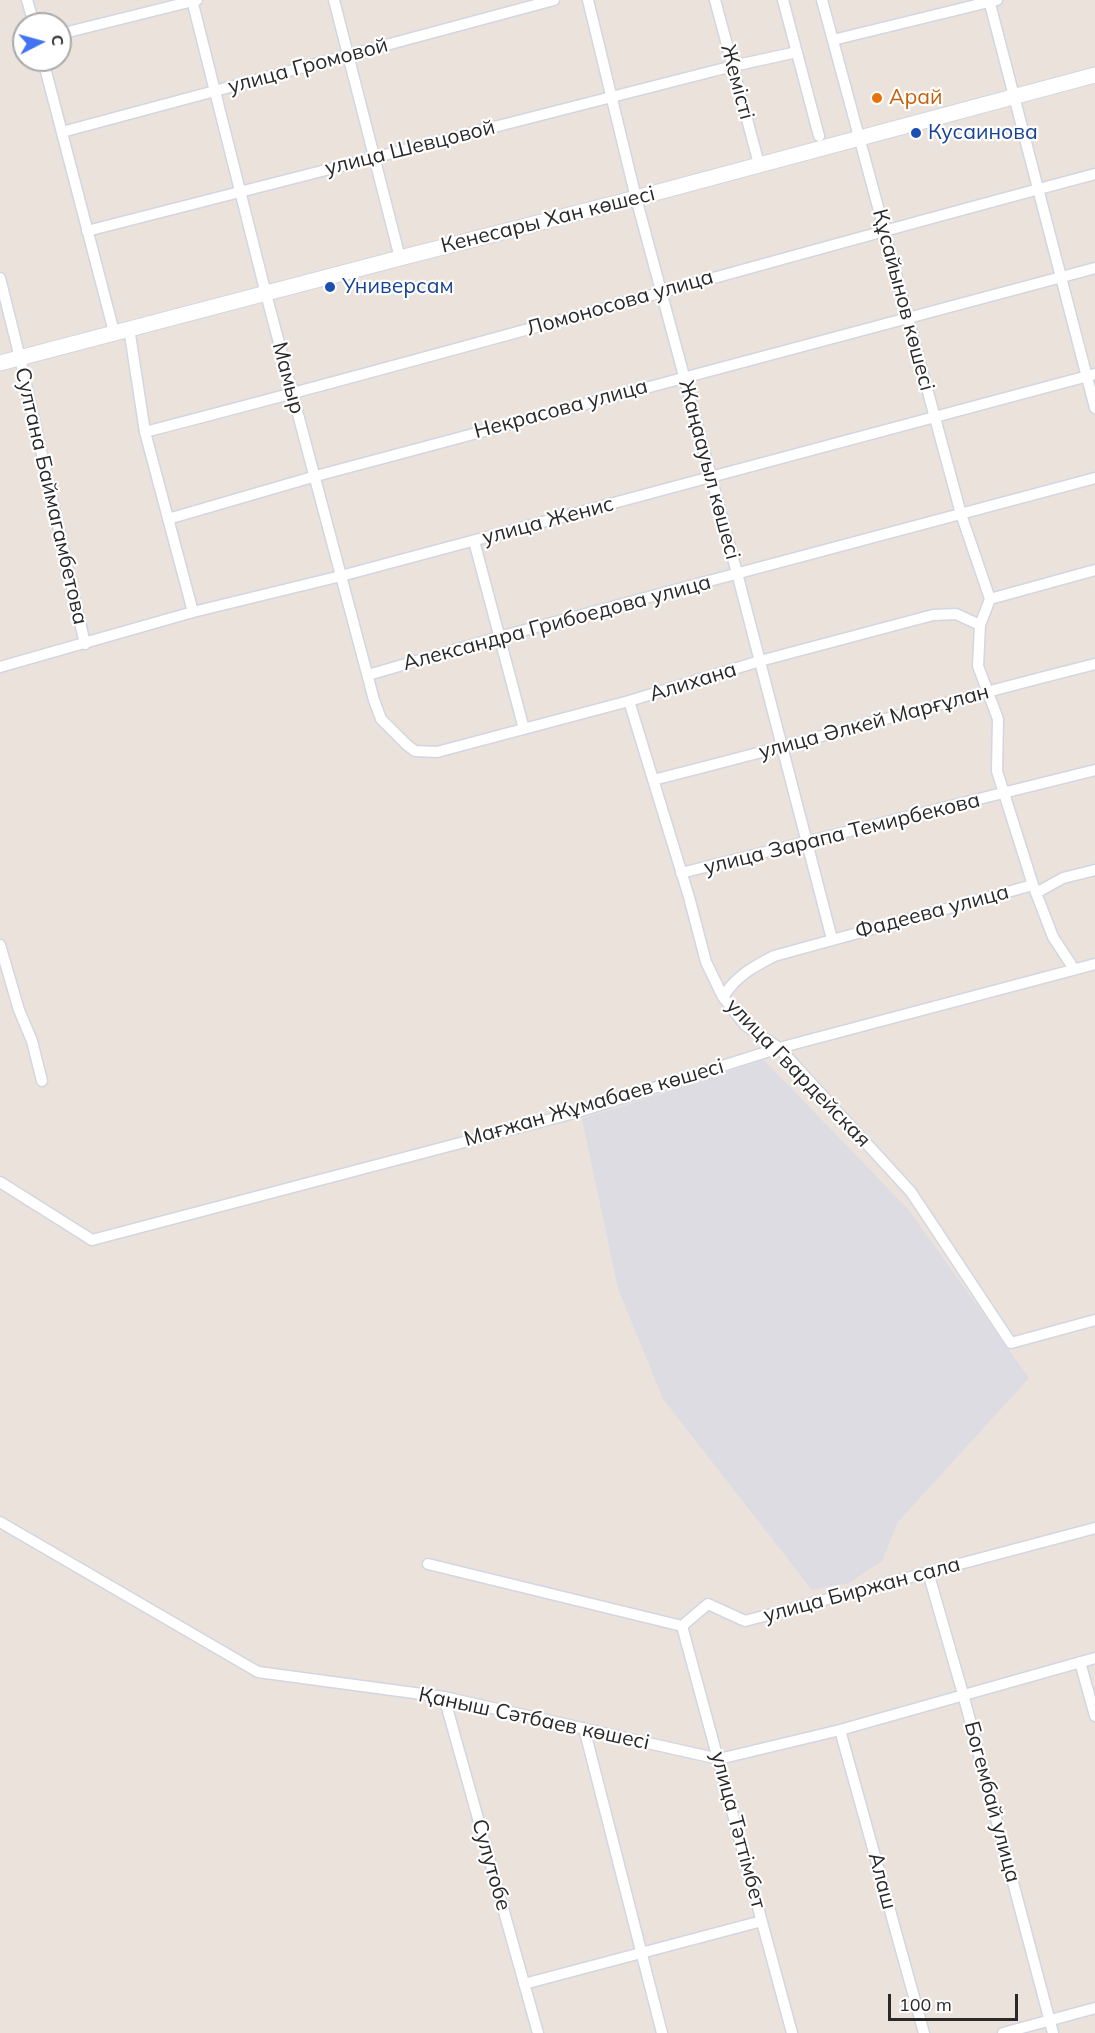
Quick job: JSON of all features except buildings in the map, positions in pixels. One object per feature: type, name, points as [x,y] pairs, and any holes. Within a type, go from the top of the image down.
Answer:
[{"type":"main road","name":"Кенесары Хан көшесі","points":[[0,363],[636,198],[1095,75]]},
{"type":"street","points":[[72,31],[194,0]]},
{"type":"street","name":"Мамыр","points":[[194,0],[266,294],[368,675],[381,719],[407,745]]},
{"type":"street","points":[[334,0],[400,258]]},
{"type":"street","name":"улица Громовой","points":[[62,132],[554,0]]},
{"type":"street","name":"Жаңаауыл көшесі","points":[[588,0],[636,198],[738,573],[832,939]]},
{"type":"street","name":"Жемісті","points":[[715,0],[759,164]]},
{"type":"street","points":[[783,0],[819,136]]},
{"type":"street","name":"Құсайынов көшесі","points":[[822,0],[961,514],[990,599]]},
{"type":"street","points":[[833,40],[992,1],[1037,189],[1091,375],[1095,408]]},
{"type":"street","name":"улица Шевцовой","points":[[87,231],[240,190],[733,66],[797,52]]},
{"type":"street","points":[[46,72],[114,332]]},
{"type":"street","name":"Ломоносова улица","points":[[145,432],[292,394],[661,291],[1095,174]]},
{"type":"street","name":"Некрасова улица","points":[[168,519],[316,476],[684,376],[1095,268]]},
{"type":"street","name":"Султана Баймагамбетова","points":[[0,278],[85,644]]},
{"type":"street","points":[[129,328],[145,432],[193,612]]},
{"type":"street","name":"улица Женис","points":[[0,667],[193,612],[474,541],[1091,375]]},
{"type":"street","name":"Александра Грибоедова улица","points":[[368,675],[499,637],[1095,478]]},
{"type":"street","points":[[474,541],[524,729]]},
{"type":"street","points":[[1074,969],[1053,937],[1003,794],[997,771],[998,719],[978,666],[980,625],[990,599],[1095,570]]},
{"type":"street","name":"Алихана","points":[[407,745],[415,751],[437,753],[629,701],[760,661],[933,615],[956,614],[980,625]]},
{"type":"street","name":"улица Әлкей Марғұлан","points":[[653,780],[1095,664]]},
{"type":"street","name":"улица Гвардейская","points":[[629,701],[706,963],[723,997],[746,1025],[779,1048],[911,1192],[1011,1343],[1095,1320]]},
{"type":"street","name":"улица Зарапа Темирбекова","points":[[681,873],[1095,770]]},
{"type":"street","name":"Фадеева улица","points":[[723,997],[730,985],[741,975],[774,956],[832,939],[1035,889],[1063,878],[1095,870]]},
{"type":"street","points":[[0,945],[19,1010],[32,1041],[42,1081]]},
{"type":"street","name":"Мағжан Жұмабаев көшесі","points":[[0,1182],[92,1240],[578,1112],[779,1048],[1095,964]]},
{"type":"street","name":"Қаныш Сәтбаев көшесі","points":[[0,1522],[258,1672],[444,1697],[719,1759],[840,1730],[1095,1658]]},
{"type":"street","name":"улица Биржан сала","points":[[682,1626],[708,1604],[745,1621],[1095,1528]]},
{"type":"street","points":[[429,1564],[682,1626]]},
{"type":"street","name":"Богембай улица","points":[[928,1572],[963,1694],[1053,2033]]},
{"type":"street","name":"улица Тәттімбет","points":[[682,1626],[792,2033]]},
{"type":"street","points":[[1080,1662],[1095,1716]]},
{"type":"street","name":"Сулутобе","points":[[444,1697],[538,2033]]},
{"type":"street","points":[[584,1728],[662,2033]]},
{"type":"street","name":"Алаш","points":[[840,1730],[924,2033]]},
{"type":"street","points":[[524,1984],[762,1922]]},
{"type":"street","points":[[1003,2033],[1095,2008]]},
{"type":"shaded area","points":[[764,1060],[908,1209],[1029,1378],[898,1522],[882,1561],[849,1583],[812,1590],[663,1399],[618,1289],[582,1119]]},
{"type":"place","name":"Арай","points":[[877,98]]},
{"type":"place","name":"Кусаинова","points":[[916,133]]},
{"type":"place","name":"Универсам","points":[[330,287]]}]
